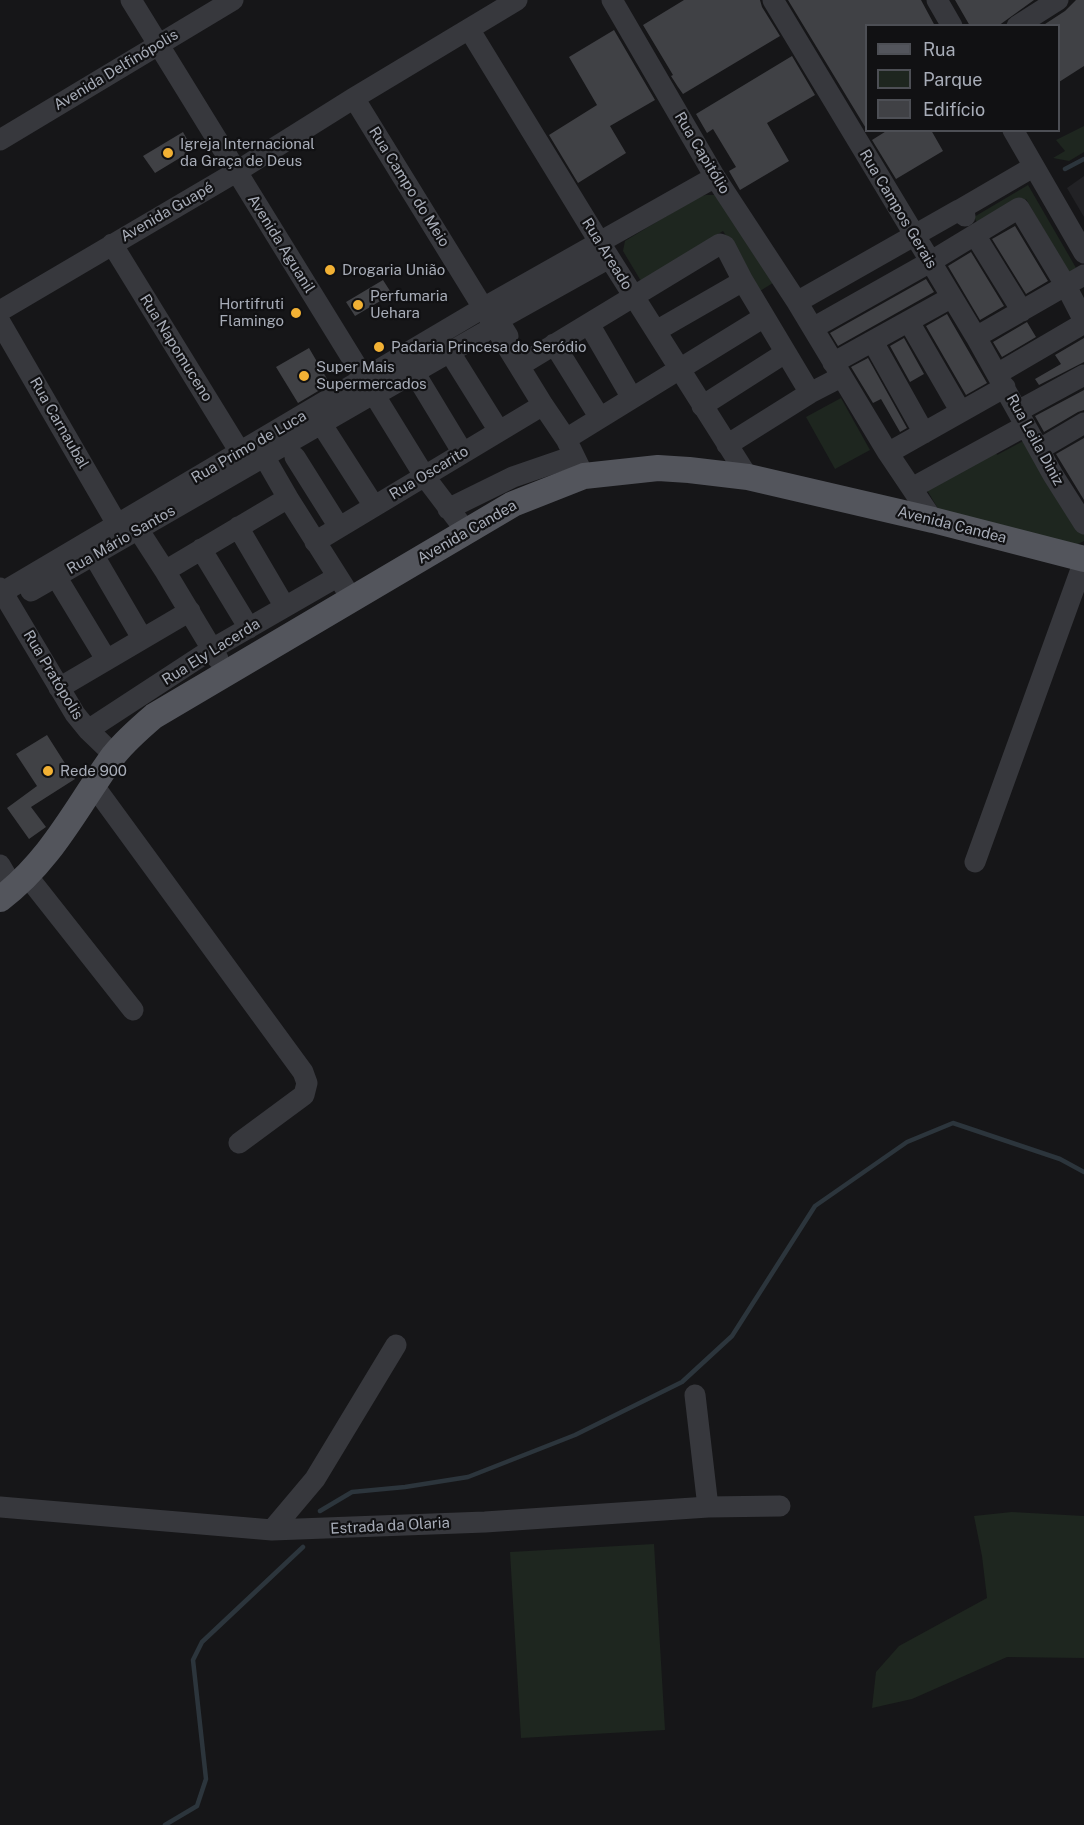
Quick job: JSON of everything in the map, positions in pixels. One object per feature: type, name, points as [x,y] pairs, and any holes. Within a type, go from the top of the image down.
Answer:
[{"type":"main road","name":"Avenida Candea","points":[[14,888],[53,846],[114,755],[130,736],[154,716],[513,504],[574,457],[748,477],[933,520],[1084,560]]},
{"type":"street","name":"Avenida Aguanil","points":[[131,0],[369,390],[425,477],[466,531]]},
{"type":"street","name":"Avenida Delfinópolis","points":[[0,140],[233,0]]},
{"type":"street","name":"Avenida Guapé","points":[[0,311],[236,172],[517,0]]},
{"type":"street","name":"Rua Capitólio","points":[[612,0],[715,177],[797,302],[888,453],[933,520]]},
{"type":"street","name":"Rua Campos Gerais","points":[[773,0],[1001,380]]},
{"type":"street","points":[[936,0],[951,24]]},
{"type":"street","points":[[1020,24],[1058,0]]},
{"type":"street","name":"Rua Areado","points":[[469,29],[679,370],[748,477]]},
{"type":"street","name":"Rua Campo do Meio","points":[[354,98],[488,320],[522,364],[574,457]]},
{"type":"street","points":[[1013,132],[1084,253]]},
{"type":"street","points":[[797,302],[960,210],[965,216],[961,209],[1034,167]]},
{"type":"street","points":[[254,451],[322,425],[369,390],[414,372],[449,351],[488,320],[605,251],[715,177]]},
{"type":"street","points":[[813,328],[930,262],[1019,208],[1066,286],[1084,322],[1001,380],[961,412],[888,453]]},
{"type":"street","points":[[975,235],[1022,311]]},
{"type":"street","name":"Rua Napomuceno","points":[[112,244],[288,498],[337,577],[353,597]]},
{"type":"street","points":[[522,364],[720,244],[725,246],[743,281],[810,393]]},
{"type":"street","points":[[976,337],[1084,276]]},
{"type":"street","points":[[656,331],[743,281]]},
{"type":"street","points":[[727,445],[810,393],[873,342],[952,297]]},
{"type":"street","points":[[448,509],[513,477],[574,457],[600,418],[764,317]]},
{"type":"street","name":"Rua Primo de Luca","points":[[1,590],[128,524],[254,451],[369,390],[488,320]]},
{"type":"street","name":"Rua Carnaubal","points":[[0,322],[128,524],[165,571],[226,673]]},
{"type":"street","points":[[909,322],[961,412]]},
{"type":"street","points":[[589,324],[632,399]]},
{"type":"street","points":[[873,342],[924,433]]},
{"type":"street","points":[[554,344],[600,418]]},
{"type":"street","points":[[449,351],[499,431]]},
{"type":"street","points":[[702,406],[785,353]]},
{"type":"street","points":[[414,372],[463,453]]},
{"type":"street","points":[[912,488],[1022,418],[1084,375]]},
{"type":"street","name":"Rua Leila Diniz","points":[[1001,380],[1053,475],[1084,524]]},
{"type":"street","name":"Rua Oscarito","points":[[315,542],[543,405]]},
{"type":"street","points":[[1040,449],[1084,423]]},
{"type":"street","points":[[322,425],[374,506]]},
{"type":"street","points":[[295,457],[339,527]]},
{"type":"street","points":[[165,571],[288,498]]},
{"type":"street","name":"Rua Mário Santos","points":[[31,591],[94,556],[128,524]]},
{"type":"street","points":[[238,527],[285,607]]},
{"type":"street","points":[[201,549],[249,628]]},
{"type":"street","points":[[94,556],[142,638]]},
{"type":"street","points":[[975,862],[1084,560]]},
{"type":"street","name":"Rua Ely Lacerda","points":[[88,730],[212,649],[337,577]]},
{"type":"street","points":[[57,578],[106,659]]},
{"type":"street","name":"Rua Pratópolis","points":[[1,590],[81,723],[114,755]]},
{"type":"street","points":[[59,688],[190,611]]},
{"type":"street","points":[[94,786],[303,1072],[307,1083],[304,1095],[239,1143]]},
{"type":"street","points":[[0,865],[14,888],[133,1010]]},
{"type":"street","points":[[272,1530],[315,1479],[396,1345]]},
{"type":"street","points":[[695,1395],[708,1507]]},
{"type":"street","name":"Estrada da Olaria","points":[[0,1507],[272,1530],[485,1522],[708,1507],[780,1506]]},
{"type":"shaded area","points":[[1084,176],[1084,217],[1067,188]]},
{"type":"green space","points":[[1084,126],[1084,152],[1069,161],[1053,158],[1065,151],[1056,140]]},
{"type":"green space","points":[[1028,185],[1079,273],[1071,277],[1026,199],[979,226],[974,217]]},
{"type":"green space","points":[[715,195],[776,281],[760,291],[723,231],[641,281],[623,251],[625,241],[698,197]]},
{"type":"green space","points":[[841,398],[870,450],[835,469],[806,417]]},
{"type":"green space","points":[[1027,439],[1084,532],[1084,541],[1076,545],[940,512],[924,485],[994,447],[997,455]]},
{"type":"green space","points":[[1012,1512],[1084,1516],[1084,1658],[1007,1657],[912,1699],[872,1708],[876,1672],[899,1646],[987,1598],[974,1516]]},
{"type":"green space","points":[[654,1544],[665,1730],[521,1738],[510,1552]]},
{"type":"building","points":[[684,0],[760,0],[780,36],[683,94],[643,25]]},
{"type":"building","points":[[788,0],[921,0],[934,24],[865,24],[865,127]]},
{"type":"building","points":[[955,0],[1034,0],[1001,24],[969,24]]},
{"type":"building","points":[[1076,0],[1084,0],[1084,66],[1060,81],[1060,24],[1045,24],[1065,11]]},
{"type":"building","points":[[614,30],[655,100],[610,126],[626,153],[578,183],[549,135],[597,105],[569,57]]},
{"type":"building","points":[[792,56],[815,95],[767,123],[789,161],[740,190],[729,171],[736,167],[713,129],[707,133],[696,114]]},
{"type":"building","name":"Igreja Internacional da Graça de Deus","points":[[183,132],[193,150],[155,173],[143,156]]},
{"type":"building","points":[[885,132],[932,132],[943,151],[896,179],[872,140]]},
{"type":"building","points":[[1015,226],[1048,281],[1026,294],[992,239]]},
{"type":"building","points":[[971,252],[1004,306],[980,320],[948,266]]},
{"type":"building","points":[[926,279],[934,292],[838,346],[830,333]]},
{"type":"building","points":[[383,280],[392,294],[355,316],[346,302]]},
{"type":"building","points":[[947,314],[987,383],[966,395],[926,326]]},
{"type":"building","points":[[1027,322],[1036,337],[1002,357],[993,342]]},
{"type":"building","points":[[904,338],[924,374],[910,382],[890,346]]},
{"type":"building","points":[[1084,338],[1084,362],[1039,385],[1035,379],[1061,364],[1055,355]]},
{"type":"building","name":"Super Mais Supermercados","points":[[309,348],[330,384],[298,403],[276,367]]},
{"type":"building","points":[[868,358],[907,428],[900,432],[881,399],[873,403],[851,367]]},
{"type":"building","points":[[1084,390],[1084,410],[1044,432],[1035,416]]},
{"type":"building","points":[[1084,438],[1084,500],[1056,454]]},
{"type":"building","name":"Rede 900","points":[[47,735],[75,779],[31,807],[46,827],[29,839],[7,808],[37,786],[16,754]]},
{"type":"waterway","points":[[1065,169],[1084,159]]},
{"type":"waterway","points":[[320,1511],[352,1492],[405,1487],[468,1477],[575,1435],[682,1382],[732,1336],[815,1206],[907,1142],[953,1123],[1060,1159],[1084,1172]]},
{"type":"waterway","points":[[165,1825],[197,1806],[206,1779],[193,1660],[202,1642],[303,1547]]},
{"type":"place","name":"Igreja Internacional da Graça de Deus","points":[[168,153]]},
{"type":"place","name":"Drogaria União","points":[[330,270]]},
{"type":"place","name":"Perfumaria Uehara","points":[[358,305]]},
{"type":"place","name":"Hortifruti Flamingo","points":[[296,313]]},
{"type":"place","name":"Padaria Princesa do Seródio","points":[[379,347]]},
{"type":"place","name":"Super Mais Supermercados","points":[[304,376]]},
{"type":"place","name":"Rede 900","points":[[48,771]]}]
